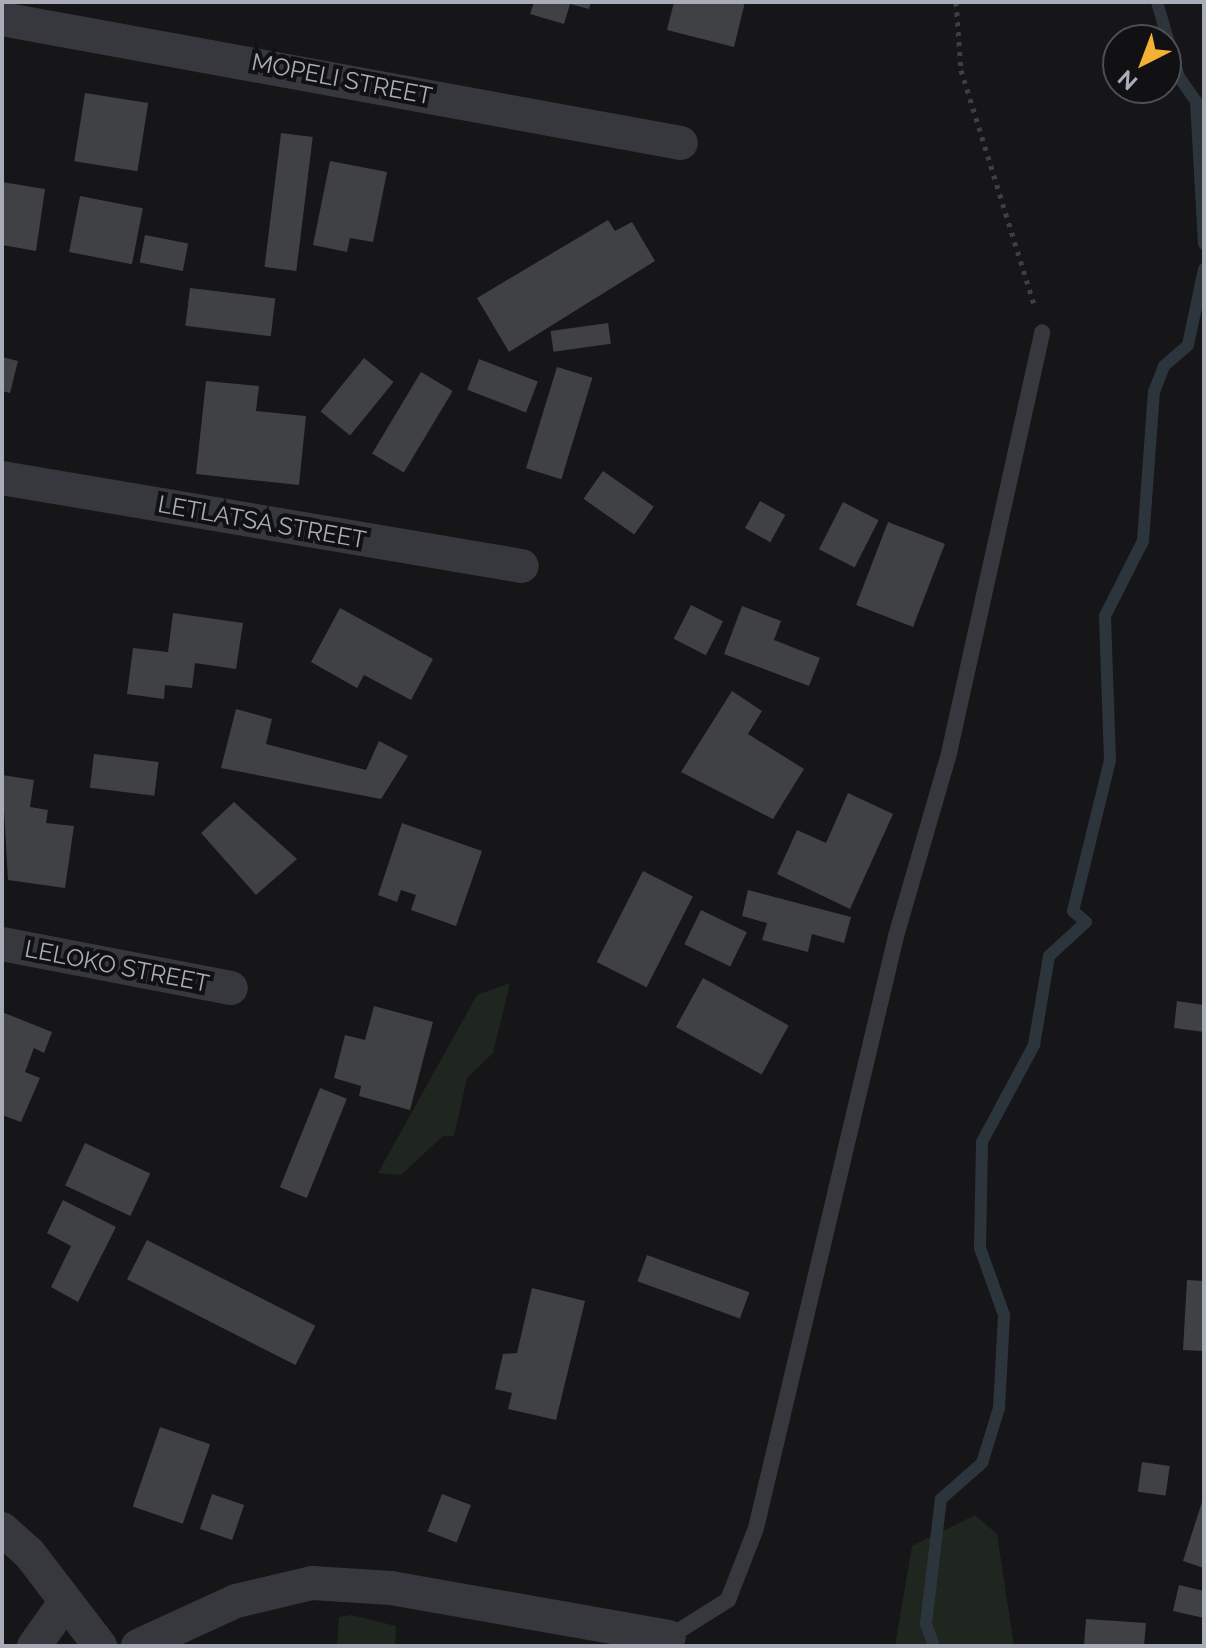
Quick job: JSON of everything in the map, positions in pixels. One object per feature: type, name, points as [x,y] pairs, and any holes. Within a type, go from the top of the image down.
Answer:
[{"type":"street","name":"MOPELI STREET","points":[[2,19],[681,143]]},
{"type":"street","name":"LETLATSA STREET","points":[[2,478],[522,566]]},
{"type":"street","name":"LELOKO STREET","points":[[2,944],[231,988]]},
{"type":"street","points":[[2,1529],[29,1553],[64,1604],[100,1646]]},
{"type":"street","points":[[138,1646],[236,1601],[312,1583],[391,1588],[669,1637]]},
{"type":"street","points":[[34,1646],[64,1604]]},
{"type":"lane","points":[[669,1637],[728,1600],[756,1528],[896,936],[949,753],[1042,332]]},
{"type":"path","points":[[956,2],[961,70],[1042,332]]},
{"type":"shaded area","points":[[510,983],[493,1053],[467,1078],[454,1136],[443,1136],[401,1175],[378,1173],[477,995]]},
{"type":"shaded area","points":[[975,1515],[997,1534],[1014,1646],[895,1646],[912,1546]]},
{"type":"shaded area","points":[[351,1615],[396,1626],[395,1646],[337,1646],[339,1617]]},
{"type":"building","points":[[534,2],[591,2],[589,9],[570,4],[564,24],[530,14]]},
{"type":"building","points":[[674,2],[745,2],[734,47],[667,30]]},
{"type":"building","points":[[85,93],[148,103],[137,171],[74,161]]},
{"type":"building","points":[[281,133],[313,137],[296,271],[265,267]]},
{"type":"building","points":[[330,161],[387,172],[373,242],[350,238],[347,252],[313,245]]},
{"type":"building","points":[[2,182],[45,189],[36,251],[2,245]]},
{"type":"building","points":[[80,196],[143,208],[132,264],[69,252]]},
{"type":"building","points":[[608,220],[615,231],[632,222],[655,261],[509,352],[477,298]]},
{"type":"building","points":[[145,235],[188,243],[183,271],[140,262]]},
{"type":"building","points":[[190,288],[275,298],[271,336],[185,326]]},
{"type":"building","points":[[608,323],[611,344],[553,352],[551,331]]},
{"type":"building","points":[[2,357],[18,361],[10,393],[2,391]]},
{"type":"building","points":[[364,358],[394,382],[350,436],[321,412]]},
{"type":"building","points":[[479,359],[538,382],[526,412],[467,390]]},
{"type":"building","points":[[557,367],[592,378],[561,479],[526,468]]},
{"type":"building","points":[[421,372],[453,391],[404,472],[372,453]]},
{"type":"building","points":[[206,381],[259,386],[256,411],[306,416],[299,485],[196,474]]},
{"type":"building","points":[[603,471],[654,507],[634,534],[583,499]]},
{"type":"building","points":[[760,501],[785,515],[770,542],[745,528]]},
{"type":"building","points":[[843,502],[879,520],[855,567],[819,549]]},
{"type":"building","points":[[888,522],[945,544],[913,627],[856,605]]},
{"type":"building","points":[[691,605],[723,621],[706,655],[674,639]]},
{"type":"building","points":[[742,606],[781,621],[774,640],[820,658],[809,686],[724,654]]},
{"type":"building","points":[[340,608],[433,659],[411,700],[364,675],[357,688],[311,662]]},
{"type":"building","points":[[173,613],[243,623],[236,669],[195,663],[192,688],[165,685],[164,699],[127,694],[133,648],[168,652]]},
{"type":"building","points":[[732,691],[762,711],[748,734],[804,769],[773,819],[681,772]]},
{"type":"building","points":[[236,709],[272,719],[266,744],[366,770],[379,741],[408,756],[381,799],[221,768]]},
{"type":"building","points":[[94,754],[159,762],[154,796],[90,788]]},
{"type":"building","points":[[2,775],[34,780],[30,807],[48,810],[46,823],[74,826],[65,888],[8,880]]},
{"type":"building","points":[[848,793],[893,814],[850,909],[777,874],[797,830],[826,843]]},
{"type":"building","points":[[234,802],[297,859],[256,895],[201,833]]},
{"type":"building","points":[[402,823],[482,851],[456,926],[411,910],[416,895],[401,890],[397,902],[378,895]]},
{"type":"building","points":[[643,871],[693,896],[647,987],[597,962]]},
{"type":"building","points":[[748,890],[851,917],[844,943],[812,934],[808,952],[762,940],[767,923],[742,916]]},
{"type":"building","points":[[701,910],[747,932],[730,967],[684,944]]},
{"type":"building","points":[[703,978],[789,1026],[762,1074],[676,1027]]},
{"type":"building","points":[[1177,1001],[1204,1005],[1204,1032],[1174,1028]]},
{"type":"building","points":[[374,1006],[433,1022],[410,1110],[359,1096],[361,1086],[334,1078],[345,1035],[365,1040]]},
{"type":"building","points":[[2,1012],[52,1032],[44,1053],[34,1048],[25,1072],[40,1078],[21,1122],[2,1115]]},
{"type":"building","points":[[320,1088],[347,1099],[307,1198],[280,1187]]},
{"type":"building","points":[[85,1143],[150,1173],[130,1216],[65,1186]]},
{"type":"building","points":[[63,1200],[116,1227],[78,1302],[51,1287],[71,1246],[47,1233]]},
{"type":"building","points":[[147,1240],[315,1326],[295,1365],[127,1279]]},
{"type":"building","points":[[647,1255],[749,1292],[740,1319],[637,1281]]},
{"type":"building","points":[[1187,1280],[1204,1281],[1204,1351],[1183,1350]]},
{"type":"building","points":[[532,1288],[585,1301],[556,1420],[508,1409],[512,1393],[495,1389],[503,1354],[517,1353]]},
{"type":"building","points":[[160,1427],[210,1444],[183,1524],[133,1506]]},
{"type":"building","points":[[1142,1462],[1170,1466],[1166,1496],[1138,1492]]},
{"type":"building","points":[[212,1494],[244,1505],[232,1540],[200,1529]]},
{"type":"building","points":[[442,1494],[471,1505],[457,1542],[428,1531]]},
{"type":"building","points":[[1204,1499],[1204,1568],[1183,1561]]},
{"type":"building","points":[[1179,1585],[1204,1591],[1204,1618],[1173,1611]]},
{"type":"building","points":[[1086,1619],[1146,1623],[1144,1646],[1084,1646]]},
{"type":"waterway","points":[[1157,2],[1179,77],[1196,101],[1204,244]]},
{"type":"waterway","points":[[934,1646],[926,1624],[941,1499],[982,1463],[999,1408],[1004,1315],[980,1248],[982,1142],[1034,1045],[1049,956],[1086,922],[1073,911],[1110,760],[1105,616],[1143,541],[1154,392],[1164,366],[1188,345],[1204,269]]}]
